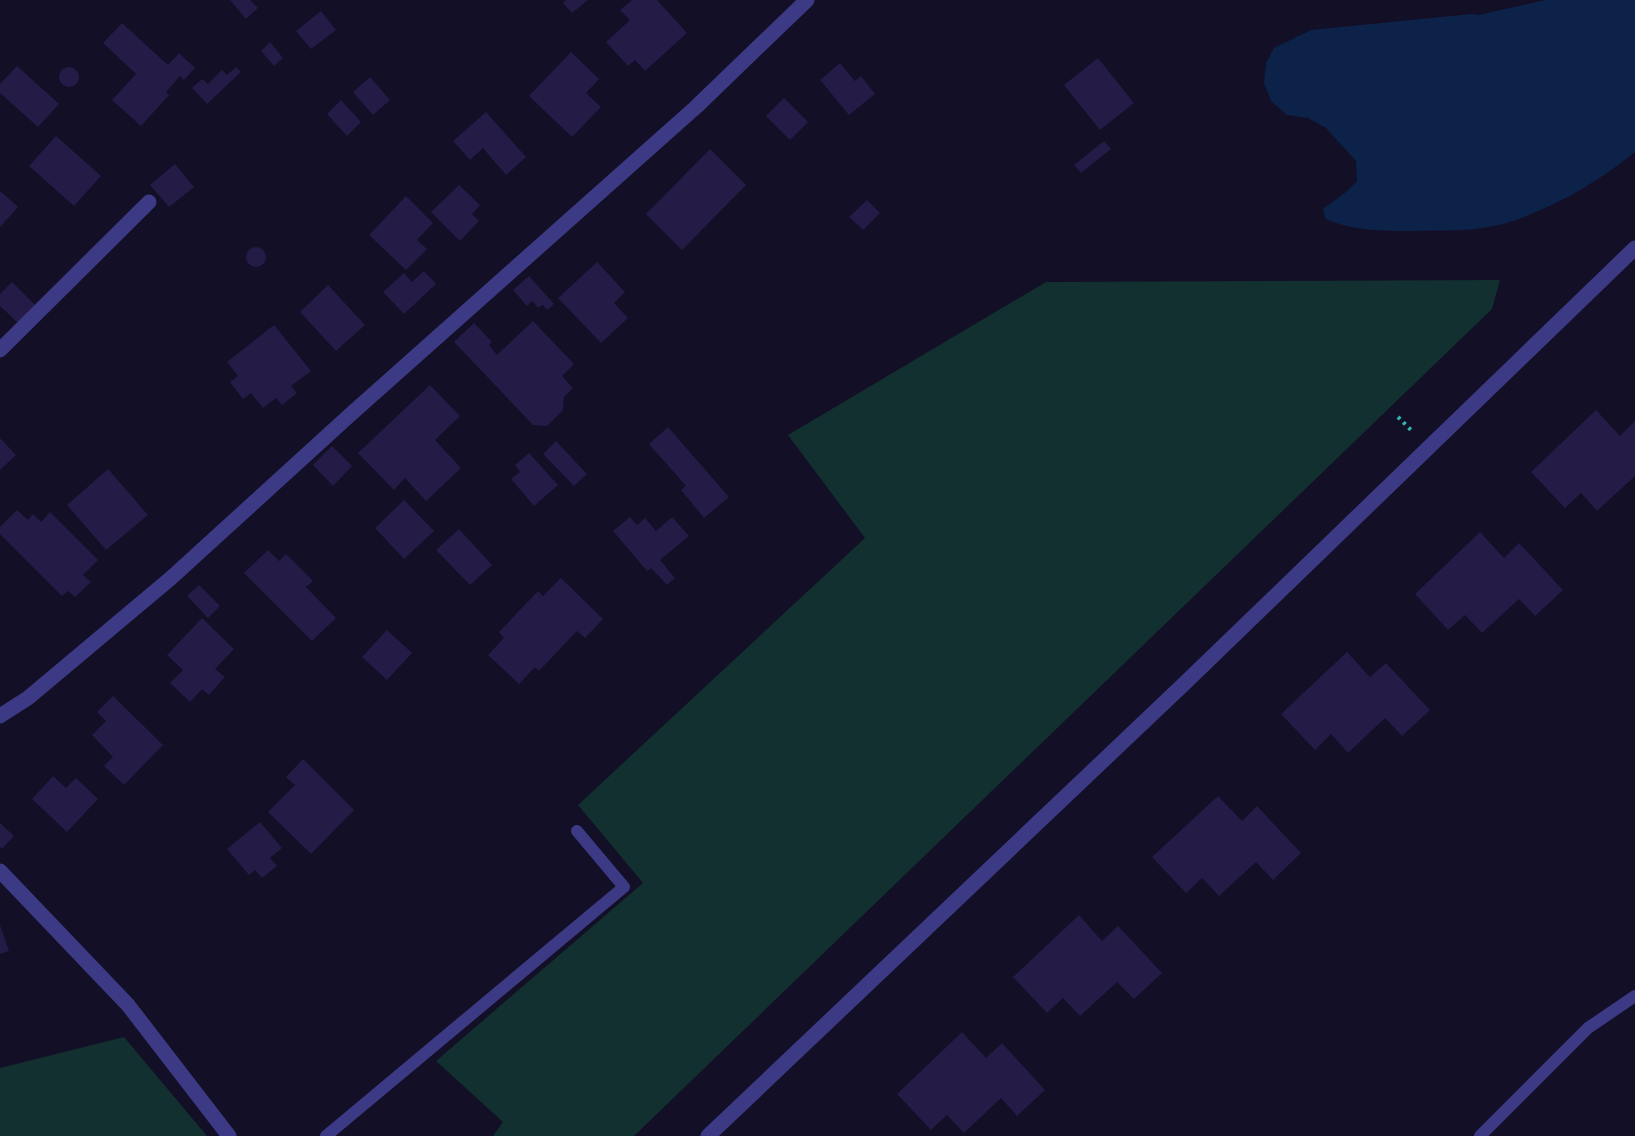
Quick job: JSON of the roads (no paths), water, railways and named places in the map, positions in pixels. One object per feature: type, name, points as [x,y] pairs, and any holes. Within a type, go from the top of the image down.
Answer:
[{"type":"street","points":[[0,716],[28,698],[171,578],[351,414],[696,107],[807,0]]},
{"type":"street","points":[[0,350],[149,202]]},
{"type":"street","points":[[708,1136],[1177,691],[1635,248]]},
{"type":"street","points":[[0,871],[128,1005],[228,1136]]},
{"type":"lane","points":[[326,1136],[624,887],[577,831]]},
{"type":"lane","points":[[1480,1136],[1588,1028],[1635,996]]},
{"type":"water","points":[[1545,0],[1635,0],[1635,152],[1589,185],[1555,203],[1521,218],[1492,227],[1458,230],[1379,230],[1346,226],[1326,219],[1323,209],[1357,181],[1356,161],[1326,128],[1308,118],[1287,115],[1271,101],[1264,83],[1266,63],[1274,48],[1311,30],[1479,15]]}]
